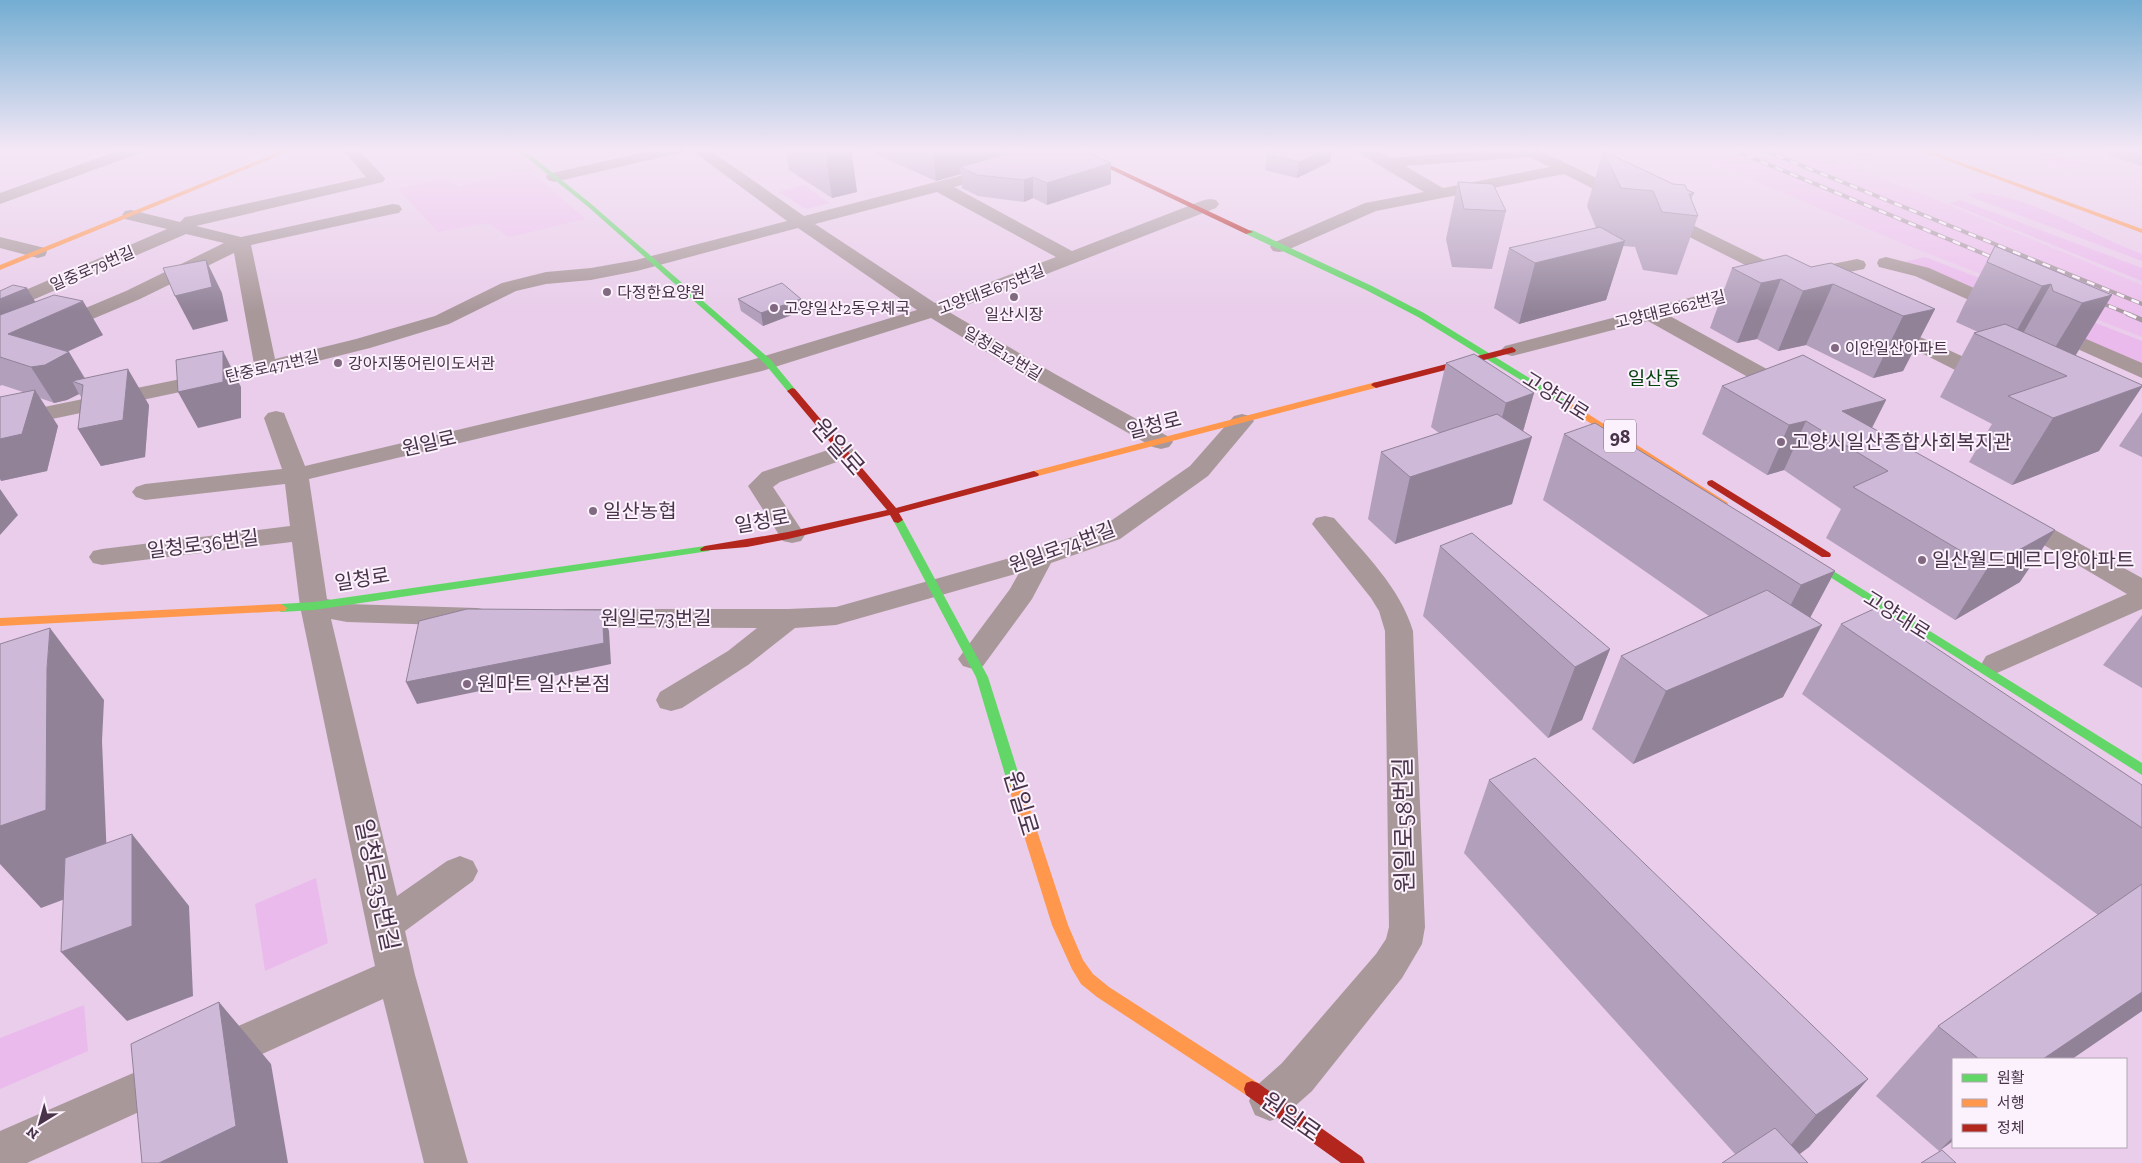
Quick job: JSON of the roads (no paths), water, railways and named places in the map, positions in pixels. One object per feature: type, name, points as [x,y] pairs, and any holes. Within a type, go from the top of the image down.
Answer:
[{"type":"street","points":[[0,268],[160,203]]},
{"type":"street","name":"일중로79번길","points":[[0,308],[184,228],[191,221],[267,203]]},
{"type":"street","name":"원일로","points":[[585,203],[768,362],[893,511],[982,677],[1044,880],[1077,964],[1087,979],[1102,992],[1270,1101],[1356,1163]]},
{"type":"street","name":"일청로12번길","points":[[773,203],[934,311],[1030,369],[1161,442]]},
{"type":"street","name":"탄중로471번길","points":[[0,423],[266,368],[363,344],[442,320],[509,287],[546,278],[591,274],[654,261],[877,203]]},
{"type":"street","points":[[971,203],[1070,258]]},
{"type":"street","name":"고양대로","points":[[1195,203],[1204,207]]},
{"type":"street","name":"고양대로","points":[[1196,203],[1436,311],[1508,351],[1840,563]]},
{"type":"street","points":[[1284,244],[1371,207],[1389,203]]},
{"type":"street","points":[[1636,203],[1814,292]]},
{"type":"street","points":[[2067,203],[2142,231]]},
{"type":"street","points":[[2083,203],[2142,224]]},
{"type":"street","name":"고양대로675번길","points":[[768,362],[934,311],[1204,207]]},
{"type":"street","name":"일중로79번길","points":[[0,352],[133,294],[241,242],[393,209]]},
{"type":"street","name":"일중로79번길","points":[[131,215],[241,242]]},
{"type":"street","points":[[0,242],[38,252]]},
{"type":"street","points":[[241,242],[266,368]]},
{"type":"street","name":"고양대로","points":[[1284,244],[1421,315],[1490,356],[1630,442],[1866,596],[2142,770]]},
{"type":"street","name":"고양대로662번길","points":[[1508,351],[1787,279],[1857,265],[1880,270],[1886,267],[1886,263],[1922,272],[2142,370]]},
{"type":"street","points":[[1651,314],[1806,401]]},
{"type":"street","points":[[1866,317],[1969,368]]},
{"type":"street","name":"일청로","points":[[0,622],[314,606],[659,554],[746,544],[893,511],[1508,351]]},
{"type":"street","name":"원일로","points":[[145,492],[296,474],[768,362]]},
{"type":"street","points":[[276,418],[296,474],[314,606],[348,613],[501,618]]},
{"type":"street","name":"원일로74번길","points":[[935,589],[1111,534],[1198,471],[1242,421]]},
{"type":"street","points":[[792,535],[760,486],[772,477],[843,452]]},
{"type":"street","points":[[1997,508],[2142,590]]},
{"type":"street","name":"원일로58번길","points":[[1270,1101],[1297,1077],[1389,966],[1403,944],[1407,927],[1399,632],[1394,611],[1381,592],[1325,524]]},
{"type":"street","name":"일청로36번길","points":[[102,557],[304,532]]},
{"type":"street","points":[[973,659],[1022,593],[1041,557]]},
{"type":"street","name":"원일로73번길","points":[[539,618],[788,619],[836,616],[935,589]]},
{"type":"street","points":[[1997,663],[2142,598]]},
{"type":"street","name":"일청로35번길","points":[[314,606],[396,975],[446,1163]]},
{"type":"street","points":[[671,700],[738,658],[788,619]]},
{"type":"street","points":[[386,924],[460,871]]},
{"type":"street","points":[[0,1153],[396,975]]},
{"type":"railway","points":[[1862,203],[2001,261]]},
{"type":"railway","points":[[1894,203],[2142,304]]},
{"type":"railway","points":[[2094,300],[2131,315]]},
{"type":"railway","points":[[2128,314],[2142,320]]},
{"type":"place","name":"다정한요양원","points":[[607,292]]},
{"type":"place","name":"일산시장","points":[[1014,297]]},
{"type":"place","name":"고양일산2동우체국","points":[[774,308]]},
{"type":"place","name":"이안일산아파트","points":[[1835,348]]},
{"type":"place","name":"강아지똥어린이도서관","points":[[338,363]]},
{"type":"place","name":"고양시일산종합사회복지관","points":[[1781,442]]},
{"type":"place","name":"일산농협","points":[[593,511]]},
{"type":"place","name":"일산월드메르디앙아파트","points":[[1922,560]]},
{"type":"place","name":"원마트 일산본점","points":[[467,684]]},
{"type":"district","name":"일산동","points":[[1654,378]]}]
